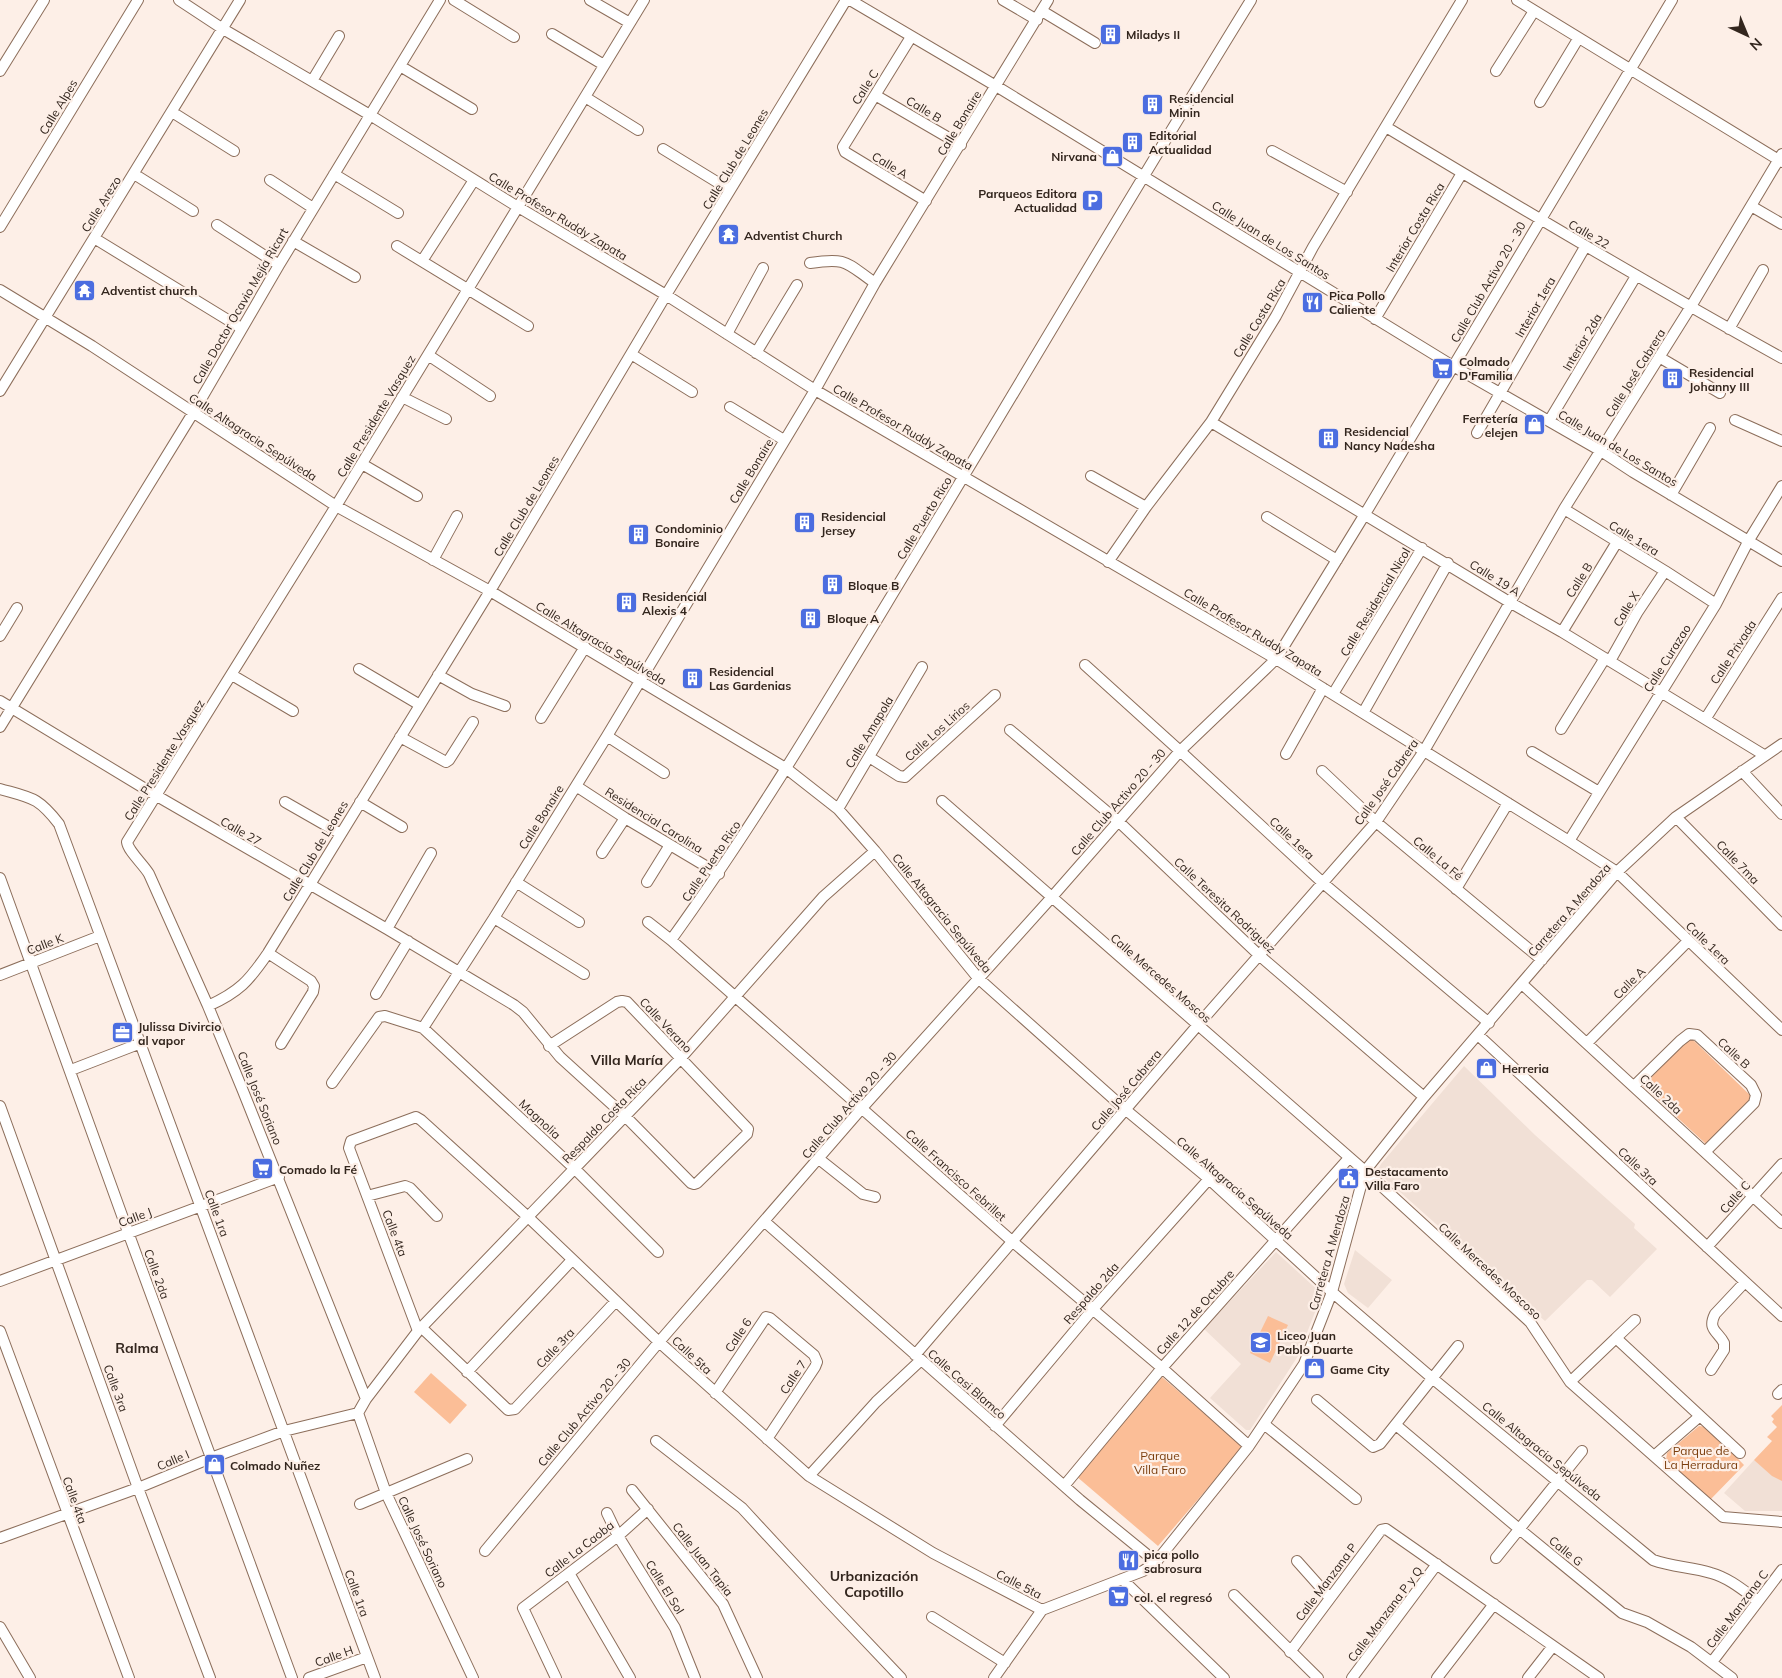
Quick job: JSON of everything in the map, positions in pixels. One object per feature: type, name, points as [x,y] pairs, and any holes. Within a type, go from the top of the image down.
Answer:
[{"type":"street","points":[[0,71],[44,0]]},
{"type":"street","name":"Calle Alpes","points":[[0,227],[138,0]]},
{"type":"street","name":"Calle Profesor Ruddy Zapata","points":[[179,0],[223,29],[370,115],[518,207],[666,295],[815,390],[1276,659],[1617,872]]},
{"type":"street","name":"Calle Arezo","points":[[0,391],[240,0]]},
{"type":"street","name":"Calle Doctor Ocavio Mejía Ricart","points":[[0,728],[193,412],[279,264],[440,0]]},
{"type":"street","points":[[454,0],[514,37]]},
{"type":"street","points":[[590,0],[630,23]]},
{"type":"street","name":"Calle Presidente Vasquez","points":[[127,842],[362,464],[644,0]]},
{"type":"street","name":"Calle Club de Leones","points":[[208,1006],[228,998],[239,990],[254,974],[268,953],[490,591],[666,295],[846,0]]},
{"type":"street","name":"Calle Juan de Los Santos","points":[[850,0],[996,86],[1453,366],[1601,451],[1671,495],[1782,560]]},
{"type":"street","points":[[1003,0],[1039,15],[1095,43]]},
{"type":"street","name":"Calle Bonaire","points":[[423,1028],[607,736],[815,390],[875,283],[1048,0]]},
{"type":"street","name":"Calle Puerto Rico","points":[[671,940],[719,874],[786,769],[964,477],[1142,177],[1251,0]]},
{"type":"street","name":"Calle Costa Rica","points":[[1108,562],[1146,506],[1211,422],[1300,273],[1313,247],[1462,0]]},
{"type":"street","points":[[1517,0],[1578,39],[1632,69],[1781,159]]},
{"type":"street","name":"Calle Club Activo 20 - 30","points":[[484,1551],[659,1342],[862,1108],[1052,898],[1180,751],[1276,659],[1365,514],[1672,0]]},
{"type":"street","points":[[1496,71],[1534,11]]},
{"type":"street","points":[[552,34],[604,65]]},
{"type":"street","points":[[312,81],[338,36]]},
{"type":"street","name":"Calle C","points":[[843,150],[842,147],[911,37]]},
{"type":"street","points":[[1540,102],[1578,39]]},
{"type":"street","points":[[400,66],[472,109]]},
{"type":"street","name":"Calle B","points":[[875,95],[960,145]]},
{"type":"street","points":[[585,97],[638,130]]},
{"type":"street","points":[[172,112],[234,151]]},
{"type":"street","name":"Calle 22","points":[[1386,127],[1585,247],[1690,308],[1782,358]]},
{"type":"street","points":[[663,149],[730,190]]},
{"type":"street","name":"Calle A","points":[[843,150],[926,201]]},
{"type":"street","points":[[1272,151],[1347,192]]},
{"type":"street","name":"Calle José Cabrera","points":[[809,1476],[918,1358],[1013,1242],[1197,1026],[1376,822],[1424,751],[1564,509],[1781,159]]},
{"type":"street","name":"Interior Costa Rica","points":[[1375,318],[1462,173]]},
{"type":"street","points":[[134,174],[193,211]]},
{"type":"street","points":[[334,174],[398,213]]},
{"type":"street","points":[[270,180],[313,208]]},
{"type":"street","points":[[422,261],[474,180]]},
{"type":"street","points":[[1751,206],[1782,224]]},
{"type":"street","points":[[217,225],[279,264]]},
{"type":"street","points":[[94,238],[241,328]]},
{"type":"street","points":[[293,241],[355,277]]},
{"type":"street","points":[[397,246],[528,326]]},
{"type":"street","name":"Interior 1era","points":[[1477,433],[1585,247]]},
{"type":"street","points":[[810,263],[829,260],[841,261],[851,265],[875,283]]},
{"type":"street","points":[[727,334],[763,268]]},
{"type":"street","points":[[1729,329],[1763,270]]},
{"type":"street","name":"Interior 2da","points":[[1549,421],[1636,276]]},
{"type":"street","points":[[756,352],[797,285]]},
{"type":"street","name":"Calle Altagracia Sepúlveda","points":[[0,290],[46,317],[336,506],[490,591],[786,769],[838,809],[875,851],[978,978],[1126,1110],[1209,1178],[1332,1292],[1432,1378],[1653,1560],[1666,1565],[1711,1573],[1729,1580],[1758,1601]]},
{"type":"street","points":[[631,354],[692,392]]},
{"type":"street","points":[[428,356],[490,396]]},
{"type":"street","points":[[1659,357],[1720,392]]},
{"type":"street","points":[[402,397],[446,419]]},
{"type":"street","points":[[730,407],[784,440]]},
{"type":"street","points":[[1735,420],[1782,441]]},
{"type":"street","name":"Calle 19 A","points":[[1211,422],[1448,563],[1660,693],[1706,718],[1764,755]]},
{"type":"street","points":[[1671,495],[1710,428]]},
{"type":"street","points":[[362,464],[417,496]]},
{"type":"street","points":[[1091,476],[1146,506]]},
{"type":"street","name":"Calle Curazao","points":[[1569,841],[1716,604],[1748,540],[1782,486]]},
{"type":"street","name":"Calle 1era","points":[[1564,509],[1716,604]]},
{"type":"street","points":[[432,560],[456,516]]},
{"type":"street","points":[[1267,517],[1337,560]]},
{"type":"street","name":"Calle B","points":[[1562,632],[1617,542]]},
{"type":"street","name":"Calle Residencial Nicol","points":[[1333,694],[1422,548]]},
{"type":"street","points":[[1363,713],[1448,563]]},
{"type":"street","name":"Calle X","points":[[1561,729],[1665,571]]},
{"type":"street","name":"Calle Privada","points":[[1706,718],[1782,598]]},
{"type":"street","points":[[0,636],[17,608]]},
{"type":"street","points":[[541,718],[584,647]]},
{"type":"street","name":"Calle 1era","points":[[1085,666],[1323,883],[1489,1023]]},
{"type":"street","name":"Calle Amapola","points":[[838,809],[922,667]]},
{"type":"street","points":[[359,669],[420,705]]},
{"type":"street","points":[[232,675],[293,711]]},
{"type":"street","points":[[438,675],[472,694],[505,706]]},
{"type":"street","points":[[1286,754],[1323,688]]},
{"type":"street","name":"Calle Los Lirios","points":[[868,757],[899,776],[905,777],[995,695]]},
{"type":"street","name":"Calle 27","points":[[0,700],[157,796],[514,1005],[530,1020],[549,1046],[626,1117],[694,1184]]},
{"type":"street","points":[[400,737],[446,762],[473,722]]},
{"type":"street","name":"Calle Teresita Rodriguez","points":[[1010,730],[1118,821],[1260,956],[1424,1097]]},
{"type":"street","points":[[607,736],[664,772]]},
{"type":"street","name":"Carretera A Mendoza","points":[[1042,1610],[1122,1580],[1143,1571],[1156,1562],[1249,1446],[1304,1364],[1332,1292],[1365,1172],[1424,1097],[1617,872],[1676,817],[1782,744]]},
{"type":"street","points":[[1532,752],[1599,792]]},
{"type":"street","name":"Calle La Fé","points":[[1322,771],[1376,822],[1542,960]]},
{"type":"street","points":[[1742,771],[1782,814]]},
{"type":"street","name":"Residencial Carolina","points":[[576,786],[625,818],[719,874]]},
{"type":"street","name":"Calle 1ra","points":[[0,790],[33,798],[46,807],[59,824],[375,1678]]},
{"type":"street","name":"Calle Mercedes Moscos","points":[[942,801],[1365,1172]]},
{"type":"street","points":[[285,802],[341,834]]},
{"type":"street","points":[[360,802],[402,827]]},
{"type":"street","points":[[1456,888],[1508,803]]},
{"type":"street","name":"Calle 7ma","points":[[1676,817],[1782,925]]},
{"type":"street","points":[[602,853],[625,818]]},
{"type":"street","name":"Calle José Soriano","points":[[127,842],[129,848],[142,862],[149,874],[208,1006],[366,1399]]},
{"type":"street","points":[[647,882],[670,845]]},
{"type":"street","name":"Respaldo Costa Rica","points":[[358,1413],[366,1399],[420,1329],[626,1117],[737,997],[823,897],[875,851]]},
{"type":"street","points":[[387,929],[431,853]]},
{"type":"street","name":"Calle 1era","points":[[1617,872],[1782,1030]]},
{"type":"street","name":"Calle 2da","points":[[0,878],[292,1678]]},
{"type":"street","points":[[516,882],[579,922]]},
{"type":"street","points":[[494,918],[584,974]]},
{"type":"street","name":"Calle Francisco Febrillet","points":[[648,922],[737,997],[1013,1242],[1162,1368],[1249,1446]]},
{"type":"street","name":"Calle K","points":[[0,975],[100,936]]},
{"type":"street","points":[[376,994],[408,942]]},
{"type":"street","name":"Calle A","points":[[1587,1043],[1688,942]]},
{"type":"street","points":[[268,953],[311,981],[314,986],[313,992],[281,1044]]},
{"type":"street","name":"Calle 2da","points":[[1522,984],[1782,1223]]},
{"type":"street","name":"Calle Verano","points":[[549,1046],[622,1001],[628,1002],[748,1132],[694,1184]]},
{"type":"street","points":[[332,1083],[379,1017],[385,1016],[423,1028]]},
{"type":"street","name":"Magnolia","points":[[423,1028],[575,1169],[658,1252]]},
{"type":"street","name":"Calle B","points":[[1634,1086],[1689,1034],[1697,1035],[1751,1085],[1756,1095],[1754,1103],[1705,1152]]},
{"type":"street","name":"Calle 3ra","points":[[1478,1035],[1782,1316]]},
{"type":"street","points":[[71,1070],[141,1043]]},
{"type":"street","name":"Calle 3ra","points":[[0,1106],[138,1488],[210,1678]]},
{"type":"street","name":"Calle 5ta","points":[[349,1144],[351,1141],[416,1117],[421,1120],[528,1217],[659,1342],[809,1476],[933,1553],[1042,1610]]},
{"type":"street","name":"Calle 4ta","points":[[349,1144],[367,1196],[420,1329]]},
{"type":"street","name":"Calle 12 de Octubre","points":[[1064,1486],[1162,1368],[1348,1158]]},
{"type":"street","points":[[819,1159],[863,1194],[875,1197]]},
{"type":"street","name":"Calle C","points":[[1707,1247],[1782,1164]]},
{"type":"street","name":"Calle Mercedes Moscoso","points":[[1365,1172],[1530,1322],[1570,1382],[1723,1517],[1782,1522]]},
{"type":"street","name":"Calle J","points":[[0,1281],[278,1177]]},
{"type":"street","name":"Respaldo 2da","points":[[995,1426],[1093,1309],[1209,1178]]},
{"type":"street","points":[[367,1196],[405,1186],[410,1188],[437,1216]]},
{"type":"street","name":"Calle Casi Blamco","points":[[764,1221],[995,1426],[1156,1562]]},
{"type":"street","points":[[420,1329],[467,1372],[572,1260]]},
{"type":"street","points":[[1711,1370],[1724,1350],[1724,1344],[1712,1327],[1711,1321],[1714,1314],[1745,1282]]},
{"type":"street","name":"Calle 3ra","points":[[467,1372],[508,1410],[512,1411],[616,1301]]},
{"type":"street","name":"Calle 6","points":[[715,1393],[766,1317]]},
{"type":"street","name":"Calle 7","points":[[766,1317],[770,1318],[814,1355],[817,1362],[767,1439]]},
{"type":"street","points":[[1570,1382],[1635,1320]]},
{"type":"street","name":"Calle 4ta","points":[[0,1331],[129,1678]]},
{"type":"street","points":[[1616,1338],[1740,1454]]},
{"type":"street","points":[[1317,1400],[1373,1447],[1380,1444],[1396,1425],[1458,1346]]},
{"type":"street","name":"Calle José Soriano","points":[[358,1413],[386,1493],[473,1678]]},
{"type":"street","name":"Calle I","points":[[0,1538],[138,1488],[284,1431],[358,1413]]},
{"type":"street","points":[[1654,1456],[1700,1416]]},
{"type":"street","points":[[1264,1424],[1356,1499]]},
{"type":"street","name":"Calle G","points":[[1396,1425],[1622,1613],[1647,1622],[1691,1647],[1732,1678]]},
{"type":"street","points":[[656,1441],[742,1508],[901,1678]]},
{"type":"street","points":[[1496,1558],[1518,1528],[1582,1451]]},
{"type":"street","points":[[360,1504],[467,1459]]},
{"type":"street","name":"Calle Juan Tapia","points":[[632,1490],[723,1604],[757,1678]]},
{"type":"street","name":"Calle La Caoba","points":[[556,1678],[522,1608],[618,1536],[648,1509]]},
{"type":"street","name":"Calle El Sol","points":[[607,1513],[618,1536],[675,1628],[695,1678]]},
{"type":"street","name":"Calle Manzana P","points":[[1290,1652],[1381,1530],[1386,1529],[1437,1564]]},
{"type":"street","points":[[1297,1561],[1330,1598]]},
{"type":"street","points":[[1437,1564],[1599,1678]]},
{"type":"street","name":"Calle Manzana P y Q","points":[[1352,1678],[1437,1564]]},
{"type":"street","name":"Calle Manzana C","points":[[1712,1662],[1782,1570]]},
{"type":"street","points":[[569,1573],[630,1678]]},
{"type":"street","points":[[1122,1580],[1224,1678]]},
{"type":"street","points":[[1234,1595],[1318,1678]]},
{"type":"street","points":[[1437,1678],[1494,1604]]},
{"type":"street","points":[[994,1678],[1042,1610]]},
{"type":"street","points":[[932,1617],[1005,1662]]},
{"type":"street","points":[[0,1627],[30,1678]]},
{"type":"street","points":[[1528,1678],[1553,1646]]},
{"type":"street","name":"Calle H","points":[[309,1678],[367,1657]]},
{"type":"shaded area","points":[[1464,1066],[1535,1135],[1635,1224],[1634,1228],[1657,1249],[1610,1297],[1592,1280],[1587,1280],[1545,1321],[1381,1175],[1379,1168],[1381,1164]]},
{"type":"shaded area","points":[[1355,1250],[1392,1280],[1368,1308],[1348,1293],[1344,1284]]},
{"type":"shaded area","name":"Liceo Juan Pablo Duarte","points":[[1276,1252],[1322,1294],[1298,1356],[1250,1430],[1246,1430],[1210,1398],[1241,1364],[1204,1329]]},
{"type":"shaded area","points":[[1754,1460],[1782,1472],[1782,1511],[1745,1511],[1724,1493]]},
{"type":"green space","points":[[1690,1037],[1752,1097],[1706,1144],[1643,1086]]},
{"type":"green space","points":[[1268,1316],[1288,1325],[1270,1363],[1250,1353]]},
{"type":"green space","points":[[431,1373],[467,1405],[450,1424],[414,1392]]},
{"type":"green space","name":"Parque Villa Faro","points":[[1162,1377],[1243,1447],[1158,1546],[1076,1476]]},
{"type":"green space","points":[[1782,1405],[1782,1481],[1772,1476],[1754,1460],[1772,1441],[1767,1437],[1777,1427],[1772,1422],[1774,1419],[1771,1416]]},
{"type":"green space","name":"Parque de La Herradura","points":[[1699,1426],[1707,1427],[1744,1465],[1710,1500],[1666,1460],[1667,1453]]},
{"type":"place","name":"Miladys II","points":[[1110,34]]},
{"type":"place","name":"Residencial Minin","points":[[1153,105]]},
{"type":"place","name":"Editorial Actualidad","points":[[1133,142]]},
{"type":"place","name":"Nirvana","points":[[1113,156]]},
{"type":"place","name":"Parqueos Editora Actualidad","points":[[1093,200]]},
{"type":"place","name":"Adventist Church","points":[[728,235]]},
{"type":"place","name":"Adventist church","points":[[85,290]]},
{"type":"place","name":"Pica Pollo Caliente","points":[[1313,302]]},
{"type":"place","name":"Colmado D'Familia","points":[[1443,368]]},
{"type":"place","name":"Residencial Johanny III","points":[[1673,379]]},
{"type":"place","name":"Ferretería elejen","points":[[1534,425]]},
{"type":"place","name":"Residencial Nancy Nadesha","points":[[1328,438]]},
{"type":"place","name":"Residencial Jersey","points":[[805,523]]},
{"type":"place","name":"Condominio Bonaire","points":[[639,535]]},
{"type":"place","name":"Bloque B","points":[[832,585]]},
{"type":"place","name":"Residencial Alexis 4","points":[[626,603]]},
{"type":"place","name":"Bloque A","points":[[811,618]]},
{"type":"place","name":"Residencial Las Gardenias","points":[[693,678]]},
{"type":"place","name":"Julissa Divircio al vapor","points":[[122,1033]]},
{"type":"place","name":"Herreria","points":[[1486,1068]]},
{"type":"place","name":"Comado la Fé","points":[[263,1169]]},
{"type":"place","name":"Destacamento Villa Faro","points":[[1349,1178]]},
{"type":"place","name":"Liceo Juan Pablo Duarte","points":[[1261,1342]]},
{"type":"place","name":"Game City","points":[[1314,1369]]},
{"type":"place","name":"Colmado Nuñez","points":[[214,1465]]},
{"type":"place","name":"pica pollo sabrosura","points":[[1128,1561]]},
{"type":"place","name":"col. el regresó","points":[[1118,1597]]},
{"type":"district","name":"Villa María","points":[[627,1060]]},
{"type":"district","name":"Ralma","points":[[137,1348]]},
{"type":"district","name":"Urbanización Capotillo","points":[[874,1584]]}]
